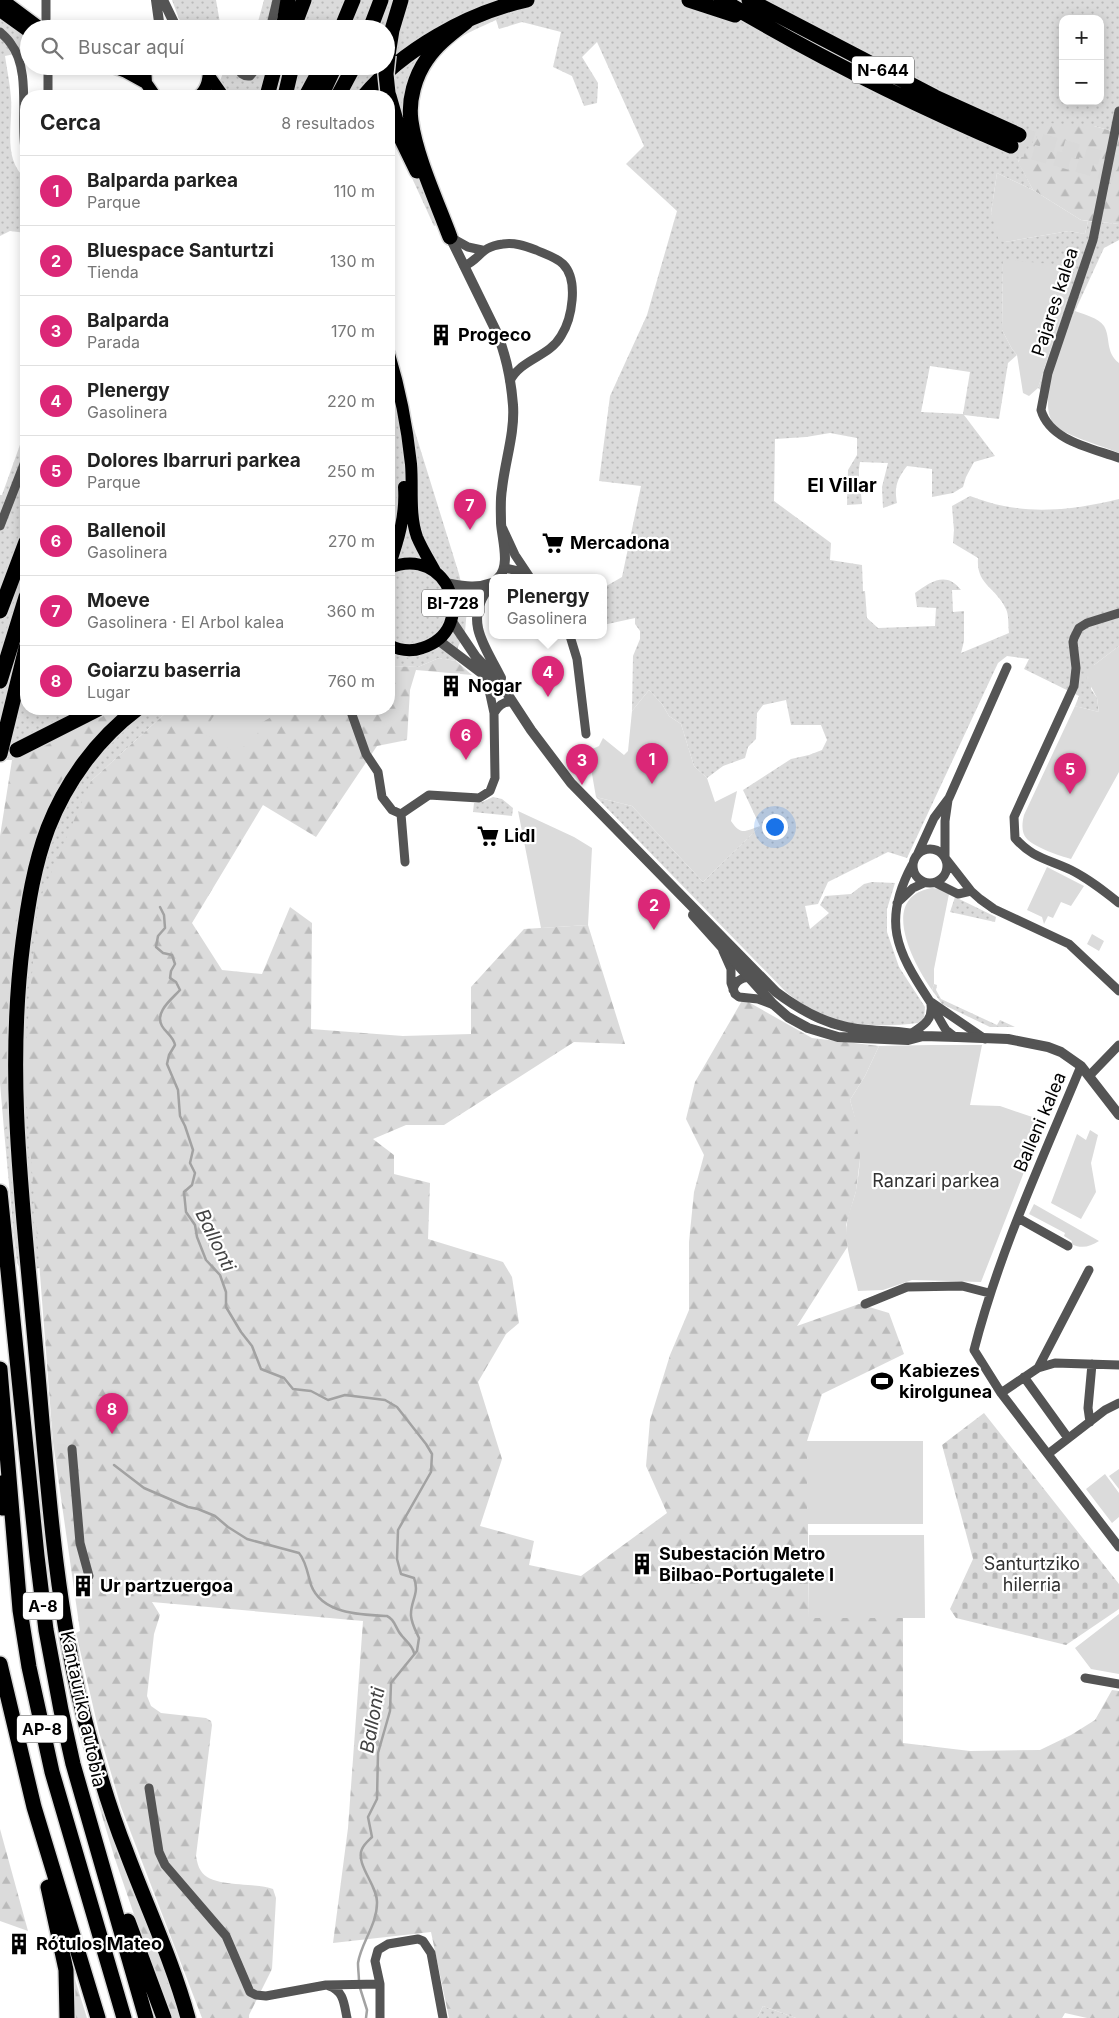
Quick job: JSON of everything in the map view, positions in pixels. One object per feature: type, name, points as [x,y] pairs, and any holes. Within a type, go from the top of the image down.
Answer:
[{"type":"highway","points":[[285,20],[288,0]]},
{"type":"highway","points":[[296,20],[304,0]]},
{"type":"highway","points":[[301,20],[304,0]]},
{"type":"highway","points":[[345,20],[353,0]]},
{"type":"highway","points":[[356,20],[364,0]]},
{"type":"highway","points":[[374,20],[382,0]]},
{"type":"highway","points":[[395,23],[400,0]]},
{"type":"highway","points":[[395,66],[438,34],[495,10],[527,0]]},
{"type":"highway","name":"N-644","points":[[689,0],[774,31],[974,130],[1015,141],[750,0]]},
{"type":"highway","points":[[722,0],[774,31]]},
{"type":"highway","points":[[450,237],[417,146],[411,120],[411,104],[414,86],[427,58],[443,40],[466,22]]},
{"type":"highway","points":[[269,90],[273,75]]},
{"type":"highway","points":[[276,90],[280,75]]},
{"type":"highway","points":[[286,90],[290,75]]},
{"type":"highway","points":[[309,90],[317,75]]},
{"type":"highway","points":[[324,90],[331,75]]},
{"type":"highway","points":[[341,90],[349,75]]},
{"type":"highway","points":[[370,90],[384,75]]},
{"type":"highway","points":[[386,75],[388,90]]},
{"type":"highway","points":[[395,118],[401,138],[450,237]]},
{"type":"highway","points":[[0,611],[20,558]]},
{"type":"highway","points":[[0,681],[20,616]]},
{"type":"highway","points":[[0,754],[20,672]]},
{"type":"highway","points":[[17,750],[86,715]]},
{"type":"highway","points":[[130,715],[107,736],[80,768],[67,788],[48,828],[37,860],[27,914],[19,975],[14,1079],[24,1222],[48,1481],[63,1611],[72,1666],[98,1769],[119,1832],[188,2018]]},
{"type":"highway","name":"Kantauriko autobia","points":[[0,1192],[36,1546],[46,1630],[60,1710],[73,1764],[146,2018]]},
{"type":"highway","name":"AP-8","points":[[0,1369],[20,1610],[33,1686],[52,1772],[124,2018]]},
{"type":"highway","points":[[0,1483],[20,1610]]},
{"type":"highway","points":[[0,1664],[34,1807],[98,2018]]},
{"type":"highway","points":[[34,1807],[33,1828],[52,1902],[66,1970],[67,2018]]},
{"type":"highway","points":[[106,1878],[118,1897],[164,2018]]},
{"type":"highway","points":[[151,1917],[196,2018]]},
{"type":"main road","points":[[3,0],[37,20]]},
{"type":"main road","points":[[0,11],[20,25]]},
{"type":"main road","points":[[132,75],[149,90]]},
{"type":"main road","points":[[147,75],[151,90]]},
{"type":"main road","points":[[203,90],[207,85],[208,75]]},
{"type":"main road","points":[[211,75],[220,90]]},
{"type":"main road","name":"BI-728","points":[[395,377],[404,412],[411,466],[414,522],[421,546],[435,571],[446,583],[452,596],[452,615],[444,634],[438,640],[417,650],[406,650],[395,647]]},
{"type":"main road","name":"BI-728","points":[[395,413],[403,466],[404,515],[395,551]]},
{"type":"main road","name":"BI-728","points":[[395,566],[407,563],[427,566],[435,571]]},
{"type":"street","points":[[44,20],[46,0]]},
{"type":"street","points":[[156,0],[159,20]]},
{"type":"street","points":[[163,0],[173,20]]},
{"type":"street","points":[[272,20],[277,0]]},
{"type":"street","points":[[0,32],[12,44],[20,68]]},
{"type":"street","points":[[22,75],[22,90]]},
{"type":"street","points":[[48,75],[48,90]]},
{"type":"street","name":"Pajares kalea","points":[[1119,111],[1093,240],[1048,373],[1041,410],[1052,430],[1079,444],[1119,458]]},
{"type":"street","points":[[450,237],[468,246],[482,250],[514,243],[530,248],[563,264],[573,284],[568,315],[561,337],[550,349],[526,363],[514,373],[510,381]]},
{"type":"street","points":[[450,237],[485,306],[502,345],[510,381],[513,406],[512,430],[502,489],[501,524],[505,568],[501,574]]},
{"type":"street","points":[[464,266],[476,258],[482,250]]},
{"type":"street","points":[[0,526],[20,474]]},
{"type":"street","points":[[501,524],[526,574]]},
{"type":"street","points":[[505,568],[522,574]]},
{"type":"street","points":[[446,583],[472,587],[489,584]]},
{"type":"street","points":[[489,588],[477,608],[476,625],[507,701]]},
{"type":"street","points":[[485,593],[452,615],[476,656],[499,681],[507,701]]},
{"type":"street","points":[[1119,612],[1087,623],[1079,628],[1074,638],[1076,668],[1074,686],[1014,817],[1015,838],[1026,850],[1087,879],[1119,904]]},
{"type":"street","points":[[571,639],[577,659],[586,734]]},
{"type":"street","points":[[438,640],[486,676],[519,712],[549,756],[572,783],[776,992],[794,1006],[820,1020]]},
{"type":"street","points":[[955,1037],[946,1030],[907,965],[901,951],[895,925],[896,903],[902,884],[934,818],[948,798],[1008,667]]},
{"type":"street","points":[[401,814],[429,796],[479,798],[490,791],[495,778],[494,713],[486,676]]},
{"type":"street","points":[[492,697],[507,701]]},
{"type":"street","points":[[494,713],[507,701]]},
{"type":"street","points":[[352,715],[366,754],[378,772],[382,797],[392,810],[401,814]]},
{"type":"street","points":[[936,883],[941,880],[947,870],[945,821],[948,798]]},
{"type":"street","points":[[401,814],[404,862]]},
{"type":"street","points":[[918,853],[923,850],[933,849],[945,857],[971,891],[994,909],[1069,944],[1119,992]]},
{"type":"street","points":[[912,865],[915,876],[924,883]]},
{"type":"street","points":[[664,879],[696,920],[775,1006],[788,1017],[808,1028],[829,1036],[908,1040],[938,1034],[946,1030],[950,1023],[950,1017],[945,1011]]},
{"type":"street","points":[[896,903],[913,888],[924,883],[936,883],[958,894],[971,891]]},
{"type":"street","points":[[719,933],[722,942],[748,969],[751,979],[750,992],[747,997]]},
{"type":"street","points":[[722,948],[730,969],[733,990],[739,997],[758,999],[775,1006]]},
{"type":"street","points":[[733,990],[738,980],[755,977],[777,998],[799,1014],[854,1029],[912,1033],[923,1036],[1027,1042],[1048,1047],[1061,1052],[1081,1066],[1119,1114]]},
{"type":"street","points":[[930,1002],[985,1039]]},
{"type":"street","points":[[912,1033],[927,1022],[932,1010],[930,1002]]},
{"type":"street","name":"Balleni kalea","points":[[1090,1075],[1119,1045]]},
{"type":"street","name":"Balleni kalea","points":[[1081,1066],[989,1293],[974,1350],[1001,1393],[1119,1547]]},
{"type":"street","points":[[1018,1218],[1068,1246]]},
{"type":"street","points":[[1038,1368],[1089,1270]]},
{"type":"street","points":[[865,1304],[907,1287],[962,1286],[989,1293]]},
{"type":"street","points":[[1001,1393],[1038,1368],[1055,1363],[1119,1365]]},
{"type":"street","points":[[1090,1422],[1088,1408],[1092,1364]]},
{"type":"street","points":[[1024,1377],[1068,1438]]},
{"type":"street","points":[[1048,1454],[1105,1410],[1119,1403]]},
{"type":"street","points":[[72,1449],[80,1543],[88,1576]]},
{"type":"street","points":[[1086,1678],[1119,1684]]},
{"type":"street","points":[[149,1788],[159,1852],[165,1866],[226,1936],[247,1987],[256,1996],[266,1996],[326,1985],[380,1984]]},
{"type":"street","points":[[380,2018],[380,1984],[375,1961],[378,1950],[388,1944],[418,1939],[423,1941],[431,1953],[443,2018]]},
{"type":"street","points":[[326,1985],[339,1991],[344,2002],[347,2018]]},
{"type":"street","points":[[344,2002],[349,1992],[361,1985]]},
{"type":"green space","points":[[0,0],[15,0],[35,16],[35,20],[20,20],[20,53],[5,56],[11,98],[11,152],[20,172],[20,232],[10,231],[0,236]]},
{"type":"green space","points":[[172,0],[216,0],[219,20],[179,19]]},
{"type":"green space","points":[[264,0],[1119,0],[1119,133],[1094,126],[1077,126],[1018,161],[1033,190],[997,173],[991,213],[1005,242],[1069,231],[1085,234],[1088,221],[1119,224],[1119,240],[1104,248],[1075,311],[1052,377],[1048,396],[1038,388],[1068,296],[1003,259],[1002,330],[1017,355],[1008,363],[999,419],[964,415],[995,456],[974,462],[963,487],[953,493],[932,497],[932,469],[907,466],[897,483],[897,503],[883,508],[882,487],[888,463],[860,462],[859,478],[862,504],[847,505],[848,470],[857,455],[857,438],[830,433],[775,439],[774,501],[831,543],[830,560],[862,565],[867,618],[878,628],[935,626],[936,608],[917,607],[915,593],[933,582],[945,579],[956,584],[961,590],[952,590],[953,612],[964,611],[964,641],[961,653],[1009,633],[1007,611],[1002,602],[983,580],[978,567],[978,558],[953,543],[952,506],[970,496],[1000,505],[1033,510],[1062,509],[1119,499],[1119,646],[1094,665],[1091,689],[1097,698],[1099,712],[1075,706],[1079,696],[1024,669],[1029,659],[1007,656],[998,663],[907,858],[888,852],[828,882],[818,904],[805,906],[810,929],[829,913],[820,905],[825,896],[851,894],[864,884],[872,882],[895,883],[887,909],[887,932],[899,967],[925,1007],[924,1019],[918,1023],[866,1025],[840,1021],[815,1012],[804,1005],[786,992],[596,797],[632,806],[703,882],[760,826],[743,790],[791,759],[822,750],[827,740],[821,725],[791,725],[786,700],[763,705],[757,713],[756,739],[748,747],[745,758],[723,766],[707,778],[694,766],[681,724],[669,716],[662,704],[649,690],[632,711],[633,656],[640,639],[640,631],[635,624],[635,618],[607,624],[607,586],[622,577],[641,486],[599,481],[610,396],[647,315],[677,211],[626,164],[644,146],[597,42],[582,57],[598,83],[597,103],[584,106],[572,76],[553,67],[561,32],[522,22],[499,29],[496,20],[462,36],[435,60],[420,93],[417,116],[425,151],[450,220],[434,226],[395,141],[395,90],[216,90],[222,75],[395,75],[395,20],[258,20]],"holes":[[[930,366],[970,372],[963,414],[921,412]]]},
{"type":"green space","points":[[1047,123],[1094,126],[1119,133],[1119,224],[1081,220],[1033,190],[1018,162]]},
{"type":"green space","points":[[997,173],[1033,190],[1081,220],[1088,221],[1085,234],[1069,231],[1005,242],[999,241],[991,213]]},
{"type":"green space","points":[[1003,259],[1069,266],[1068,296],[1038,388],[1029,396],[1023,393],[1017,355],[1002,330]]},
{"type":"green space","points":[[1075,311],[1102,323],[1106,331],[1110,350],[1119,363],[1119,453],[1059,429],[1051,419],[1048,406],[1053,372]]},
{"type":"green space","points":[[395,367],[459,574],[467,608],[465,632],[458,647],[456,661],[439,658],[418,667],[395,666]]},
{"type":"green space","points":[[20,445],[20,715],[104,715],[12,760],[0,760],[0,495],[2,495]]},
{"type":"green space","points":[[1119,646],[1119,772],[1071,859],[1030,842],[1025,837],[1023,831],[1024,815],[1075,706],[1099,712],[1097,698],[1086,677],[1094,665]]},
{"type":"green space","points":[[439,658],[456,661],[472,675],[416,670],[410,690],[407,740],[377,746],[316,837],[263,805],[192,923],[222,970],[262,974],[290,907],[312,923],[311,1029],[403,1036],[471,1034],[471,987],[524,929],[588,925],[625,1044],[574,1042],[444,1125],[406,1125],[373,1139],[394,1155],[394,1174],[430,1183],[428,1239],[503,1262],[512,1277],[519,1323],[506,1334],[478,1382],[502,1459],[480,1526],[534,1541],[529,1565],[581,1576],[667,1513],[646,1466],[650,1420],[670,1355],[689,1310],[689,1242],[694,1192],[704,1155],[686,1119],[695,1082],[743,999],[812,1038],[879,1046],[865,1076],[850,1100],[859,1131],[861,1151],[856,1191],[846,1225],[848,1246],[797,1326],[859,1304],[889,1313],[904,1354],[822,1394],[807,1441],[809,1618],[903,1618],[903,1743],[970,1751],[1040,1750],[1071,1735],[1095,1720],[1112,1690],[1119,1691],[1119,2018],[1087,2018],[1065,2013],[1062,2018],[796,2018],[763,2006],[757,2018],[449,2018],[431,1932],[333,1943],[348,1828],[363,1621],[152,1602],[160,1615],[154,1634],[147,1696],[151,1706],[161,1713],[206,1718],[211,1721],[212,1725],[196,1856],[199,1868],[206,1876],[214,1880],[273,1889],[276,1898],[272,1969],[249,2018],[202,2018],[121,1807],[99,1732],[76,1633],[80,1631],[53,1442],[24,1068],[38,903],[91,781],[163,715],[395,715],[395,666],[418,667]]},
{"type":"green space","points":[[649,690],[662,704],[669,716],[681,724],[694,766],[707,778],[715,802],[737,791],[731,821],[738,829],[744,831],[760,826],[703,882],[632,806],[596,797],[588,751],[599,746],[603,738],[624,755],[628,751],[632,711]]},
{"type":"green space","points":[[104,715],[123,715],[106,730],[29,870],[22,899],[13,981],[11,1127],[4,1130],[0,1083],[0,836],[12,760]]},
{"type":"green space","points":[[126,715],[163,715],[91,781],[38,1233],[41,1268],[21,1270],[17,1263],[4,1130],[11,1127],[13,981],[22,899],[39,837]]},
{"type":"green space","points":[[214,715],[275,715],[261,723],[255,741],[234,751],[203,733]]},
{"type":"green space","points":[[493,797],[502,799],[513,808],[512,816],[473,812],[474,803]]},
{"type":"green space","points":[[518,811],[574,837],[592,848],[588,925],[541,928]]},
{"type":"green space","points":[[1047,867],[1084,886],[1071,906],[1061,902],[1053,918],[1048,916],[1044,924],[1042,917],[1027,910]]},
{"type":"green space","points":[[932,888],[941,889],[949,894],[934,969],[932,990],[916,964],[909,948],[903,917],[907,904],[916,894]]},
{"type":"green space","points":[[955,897],[996,917],[995,922],[950,912]]},
{"type":"green space","points":[[1092,934],[1104,941],[1099,951],[1087,944]]},
{"type":"green space","points":[[934,984],[937,985],[936,990],[941,999],[997,1025],[1000,1020],[1015,1027],[990,1027],[942,1004],[932,990]]},
{"type":"green space","name":"Ranzari parkea","points":[[982,1045],[970,1105],[1000,1106],[1044,1121],[981,1282],[912,1280],[883,1290],[858,1291],[846,1239],[848,1219],[856,1190],[860,1155],[858,1134],[850,1100],[865,1076],[879,1046]]},
{"type":"green space","points":[[1090,1130],[1098,1135],[1091,1163],[1096,1192],[1081,1219],[1051,1203],[1077,1134],[1086,1140]]},
{"type":"green space","points":[[1034,1204],[1099,1241],[1085,1247],[1071,1244],[1072,1241],[1064,1236],[1065,1233],[1029,1214]]},
{"type":"green space","name":"Santurtziko hilerria","points":[[984,1413],[1119,1584],[1119,1609],[1066,1645],[956,1618],[950,1609],[973,1559],[942,1445]]},
{"type":"green space","points":[[807,1441],[923,1441],[923,1524],[807,1524]]},
{"type":"green space","points":[[1119,1469],[1119,1489],[1109,1476]]},
{"type":"green space","points":[[1105,1474],[1119,1493],[1119,1517],[1112,1523],[1086,1489]]},
{"type":"green space","points":[[809,1535],[924,1535],[925,1618],[809,1618]]},
{"type":"green space","points":[[1119,1614],[1119,1674],[1091,1669],[1075,1648]]},
{"type":"green space","points":[[95,1792],[174,1995],[181,2018],[170,2018],[167,2011],[114,1856]]},
{"type":"green space","points":[[0,1829],[28,1931],[0,1921]]},
{"type":"green space","points":[[72,1970],[87,2018],[73,2018]]},
{"type":"green space","points":[[763,2006],[796,2018],[757,2018]]},
{"type":"waterway","name":"Ballonti","points":[[160,907],[164,915],[165,928],[158,936],[156,947],[163,953],[172,955],[175,964],[170,978],[176,982],[180,990],[165,1006],[160,1016],[160,1021],[175,1045],[169,1055],[167,1064],[178,1090],[180,1116],[193,1150],[190,1163],[195,1173],[192,1185],[184,1192],[186,1212],[195,1225],[197,1237],[206,1260],[220,1275],[226,1292],[226,1307],[252,1346],[261,1369],[284,1378],[293,1389],[311,1391],[328,1400],[345,1395],[385,1400],[397,1407],[432,1454],[431,1472],[398,1530],[397,1559],[401,1574],[414,1578],[416,1584],[411,1616],[419,1638],[417,1651],[391,1683],[390,1711],[378,1753],[377,1799],[368,1817],[372,1837],[363,1847],[361,1855],[377,1903],[374,1919],[358,1963],[359,1982]]},
{"type":"waterway","points":[[114,1465],[144,1488],[188,1507],[215,1516],[247,1539],[299,1553],[316,1595],[324,1602],[343,1611],[387,1616],[411,1646],[414,1653]]},
{"type":"waterway","name":"Ballonti","points":[[360,1988],[367,2010],[366,2018]]},
{"type":"tunnel","points":[[1019,135],[1119,163]]},
{"type":"tunnel","points":[[1011,146],[1119,176]]},
{"type":"tunnel","points":[[3,1445],[72,1449]]},
{"type":"place","name":"Progeco","points":[[441,335]]},
{"type":"place","name":"Moeve","points":[[470,530]]},
{"type":"place","name":"Mercadona","points":[[553,543]]},
{"type":"place","name":"Nogar","points":[[451,686]]},
{"type":"place","name":"Plenergy","points":[[548,697]]},
{"type":"place","name":"Ballenoil","points":[[466,760]]},
{"type":"place","name":"Balparda parkea","points":[[652,784]]},
{"type":"place","name":"Balparda","points":[[582,785]]},
{"type":"place","name":"Dolores Ibarruri parkea","points":[[1070,794]]},
{"type":"place","name":"Lidl","points":[[488,836]]},
{"type":"place","name":"Bluespace Santurtzi","points":[[654,930]]},
{"type":"place","name":"Kabiezes kirolgunea","points":[[882,1381]]},
{"type":"place","name":"Goiarzu baserria","points":[[112,1434]]},
{"type":"place","name":"Subestación Metro Bilbao-Portugalete I","points":[[642,1564]]},
{"type":"place","name":"Ur partzuergoa","points":[[83,1586]]},
{"type":"place","name":"Rótulos Mateo","points":[[19,1944]]},
{"type":"district","name":"El Villar","points":[[842,485]]}]
